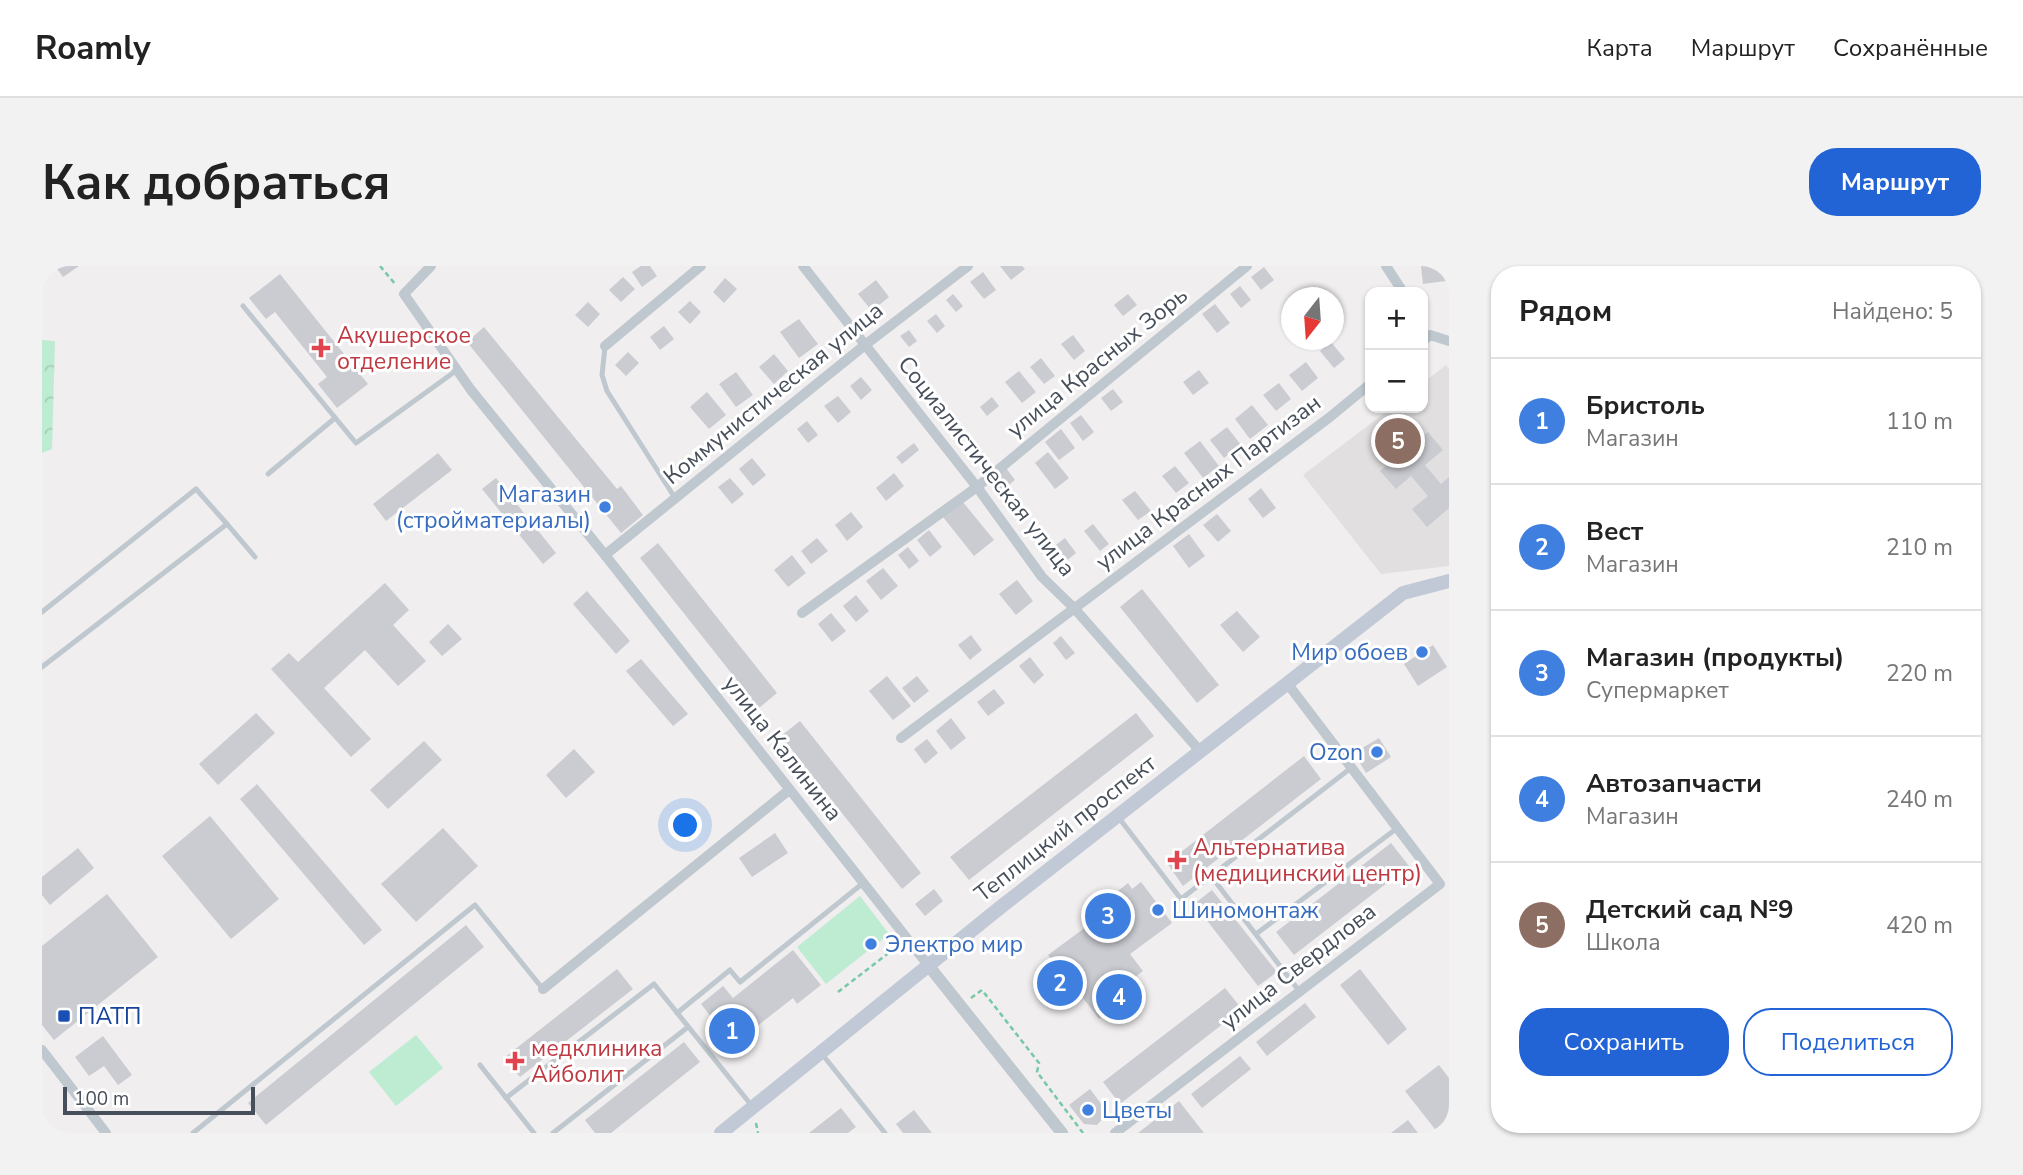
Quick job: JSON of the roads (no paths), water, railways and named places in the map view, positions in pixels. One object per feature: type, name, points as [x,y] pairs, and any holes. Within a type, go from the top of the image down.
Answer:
[{"type":"main road","name":"Теплицкий проспект","points":[[721,1133],[1117,815],[1404,593],[1449,581]]},
{"type":"street","name":"улица Калинина","points":[[431,266],[404,294],[471,390],[605,555],[862,884],[1062,1133]]},
{"type":"street","points":[[605,346],[701,266]]},
{"type":"street","name":"Социалистическая улица","points":[[803,266],[977,488],[1042,577],[1074,608],[1200,751]]},
{"type":"street","name":"Коммунистическая улица","points":[[605,555],[865,345],[968,266]]},
{"type":"street","name":"улица Красных Зорь","points":[[802,613],[977,488],[1247,266]]},
{"type":"street","points":[[1386,266],[1400,287]]},
{"type":"street","points":[[1428,338],[1449,341]]},
{"type":"street","name":"улица Красных Партизан","points":[[901,738],[1365,388]]},
{"type":"street","name":"улица Свердлова","points":[[1115,1133],[1440,884],[1287,683]]},
{"type":"street","points":[[542,989],[789,790]]},
{"type":"street","points":[[42,1050],[106,1133]]},
{"type":"lane","points":[[243,306],[356,443],[457,370]]},
{"type":"lane","points":[[605,346],[602,375],[607,391],[675,498]]},
{"type":"lane","points":[[268,474],[335,418]]},
{"type":"lane","points":[[42,612],[196,489],[255,557]]},
{"type":"lane","points":[[42,667],[228,524]]},
{"type":"lane","points":[[1117,815],[1181,899],[1351,768]]},
{"type":"lane","points":[[1255,934],[1396,829]]},
{"type":"lane","points":[[1211,876],[1300,992]]},
{"type":"lane","points":[[677,1013],[730,970],[740,982],[862,884]]},
{"type":"lane","points":[[193,1133],[475,905],[542,989]]},
{"type":"lane","points":[[506,1098],[654,984],[753,1107]]},
{"type":"lane","points":[[553,1133],[688,1027]]},
{"type":"lane","points":[[820,1052],[885,1133]]},
{"type":"lane","points":[[480,1065],[534,1133]]},
{"type":"place","name":"Акушерское отделение","points":[[321,348]]},
{"type":"place","name":"Детский сад №9","points":[[1398,441]]},
{"type":"place","name":"Магазин (стройматериалы)","points":[[605,507]]},
{"type":"place","name":"Мир обоев","points":[[1422,652]]},
{"type":"place","name":"Ozon","points":[[1377,752]]},
{"type":"place","name":"Альтернатива (медицинский центр)","points":[[1177,860]]},
{"type":"place","name":"Шиномонтаж","points":[[1158,910]]},
{"type":"place","name":"Магазин (продукты)","points":[[1108,916]]},
{"type":"place","name":"Электро мир","points":[[871,944]]},
{"type":"place","name":"Вест","points":[[1060,983]]},
{"type":"place","name":"Автозапчасти","points":[[1119,997]]},
{"type":"place","name":"ПАТП","points":[[64,1016]]},
{"type":"place","name":"Бристоль","points":[[732,1031]]},
{"type":"place","name":"медклиника Айболит","points":[[515,1061]]},
{"type":"place","name":"Цветы","points":[[1088,1110]]}]
